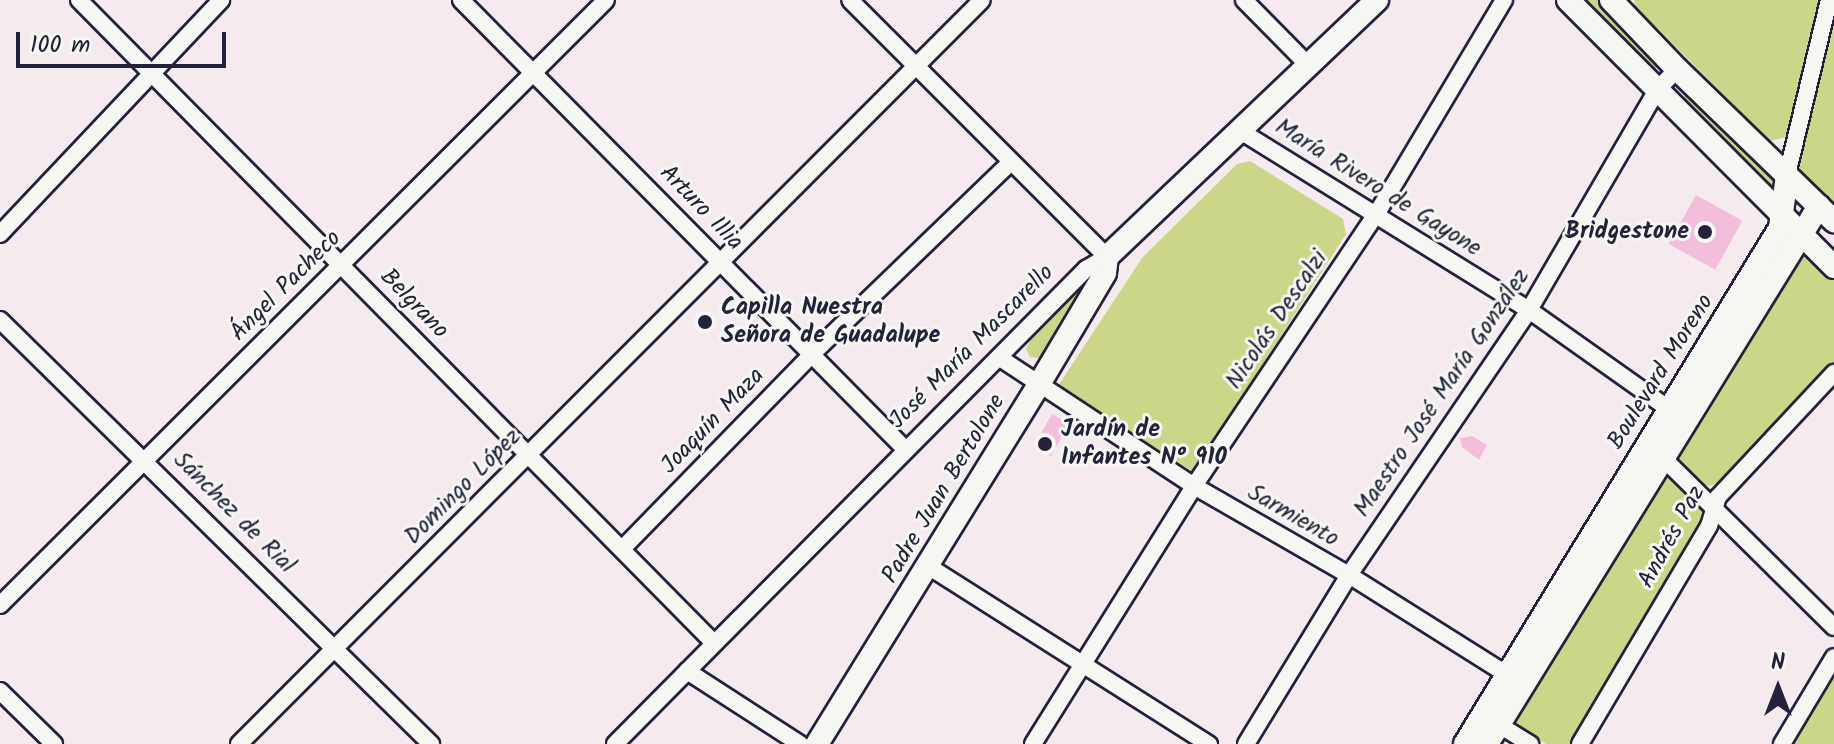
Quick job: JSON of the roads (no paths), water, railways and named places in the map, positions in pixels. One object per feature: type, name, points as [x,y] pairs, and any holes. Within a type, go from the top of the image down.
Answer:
[{"type":"main road","name":"José María Mascarello","points":[[1107,257],[1242,132],[1377,0]]},
{"type":"main road","points":[[1568,0],[1834,267]]},
{"type":"main road","points":[[1611,0],[1677,69],[1827,213]]},
{"type":"main road","name":"Boulevard Moreno","points":[[1678,416],[1784,217],[1787,175]]},
{"type":"main road","name":"Boulevard Moreno","points":[[1465,744],[1490,728],[1655,451],[1803,236],[1827,213]]},
{"type":"main road","name":"Padre Juan Bertolone","points":[[817,744],[1038,386],[1105,273],[1107,257]]},
{"type":"street","name":"Belgrano","points":[[79,0],[713,642]]},
{"type":"street","points":[[0,234],[221,0]]},
{"type":"street","name":"Arturo Illia","points":[[461,0],[906,450]]},
{"type":"street","name":"Ángel Pacheco","points":[[0,605],[606,0]]},
{"type":"street","points":[[850,0],[1107,257]]},
{"type":"street","name":"Domingo López","points":[[239,744],[982,0]]},
{"type":"street","points":[[1244,0],[1310,67]]},
{"type":"street","name":"Nicolás Descalzi","points":[[1033,744],[1194,486],[1377,213],[1504,0]]},
{"type":"street","name":"Boulevard Moreno","points":[[1787,175],[1829,0]]},
{"type":"street","name":"Maestro José María González","points":[[1246,744],[1349,575],[1529,310],[1657,90],[1677,69]]},
{"type":"street","name":"María Rivero de Gayone","points":[[1242,132],[1529,310],[1678,416]]},
{"type":"street","name":"Joaquín Maza","points":[[622,549],[813,353],[1011,162]]},
{"type":"street","name":"José María Mascarello","points":[[615,744],[1086,269],[1107,257]]},
{"type":"street","name":"Sánchez de Rial","points":[[0,320],[146,460],[431,744]]},
{"type":"street","name":"Sarmiento","points":[[1000,358],[1038,386],[1194,486],[1349,575],[1516,680]]},
{"type":"street","name":"Andrés Paz","points":[[1580,744],[1709,526],[1718,497],[1833,377]]},
{"type":"street","points":[[1655,451],[1834,627]]},
{"type":"street","points":[[928,566],[1209,744]]},
{"type":"street","points":[[1782,744],[1834,657]]},
{"type":"street","points":[[687,671],[800,744]]},
{"type":"street","points":[[0,691],[54,744]]},
{"type":"street","points":[[1490,728],[1530,744]]},
{"type":"place","name":"Bridgestone","points":[[1705,232]]},
{"type":"place","name":"Capilla Nuestra Señora de Guadalupe","points":[[705,322]]},
{"type":"place","name":"Jardín de Infantes N° 910","points":[[1045,444]]}]
